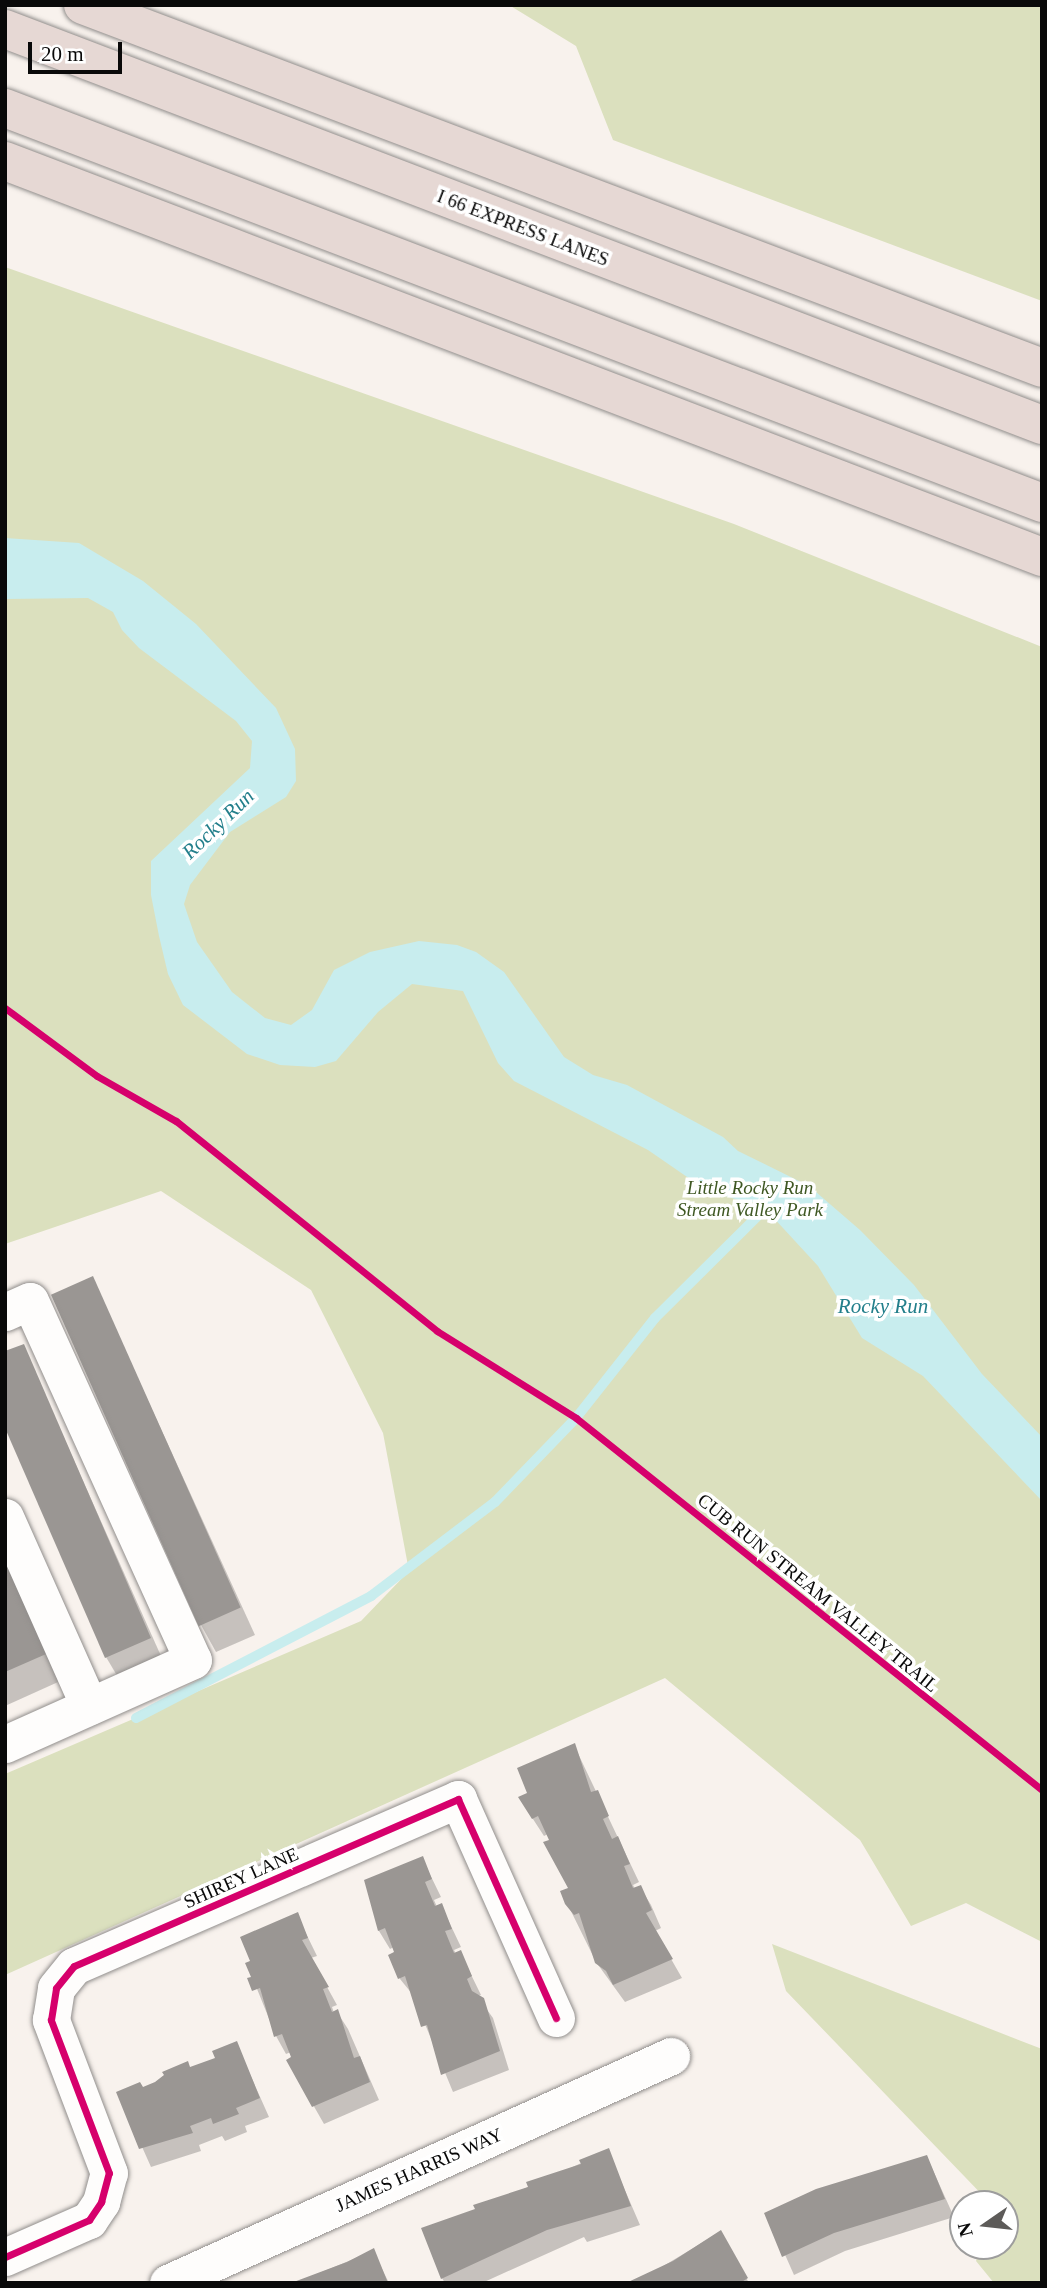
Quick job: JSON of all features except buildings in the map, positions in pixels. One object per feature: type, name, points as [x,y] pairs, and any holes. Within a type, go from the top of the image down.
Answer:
[{"type":"highway","points":[[83,5],[1042,369]]},
{"type":"highway","name":"I 66 EXPRESS LANES","points":[[5,29],[1042,425]]},
{"type":"highway","points":[[5,108],[1042,503]]},
{"type":"highway","points":[[5,161],[1042,557]]},
{"type":"street","points":[[5,1312],[30,1301],[193,1660],[5,1744]]},
{"type":"street","points":[[5,1517],[89,1706]]},
{"type":"street","name":"SHIREY LANE","points":[[5,2257],[89,2220],[101,2202],[109,2173],[51,2020],[56,1988],[74,1966],[458,1799],[556,2018]]},
{"type":"street","name":"JAMES HARRIS WAY","points":[[168,2283],[671,2056]]},
{"type":"green space","points":[[509,5],[1042,5],[1042,301],[613,140],[576,46]]},
{"type":"green space","name":"Little Rocky Run Stream Valley Park","points":[[5,267],[734,524],[1042,647],[1042,1942],[966,1903],[911,1926],[860,1840],[665,1678],[5,1975],[5,1774],[361,1621],[409,1571],[383,1433],[311,1290],[161,1191],[5,1244]]},
{"type":"green space","points":[[772,1944],[1042,2049],[1042,2283],[994,2283],[976,2261],[1019,2260],[1019,2190],[978,2190],[786,1991]]},
{"type":"water","name":"Rocky Run","points":[[5,538],[79,543],[143,581],[196,624],[276,708],[295,749],[296,781],[286,797],[230,832],[190,885],[184,904],[197,942],[232,992],[265,1018],[291,1025],[312,1010],[334,970],[370,952],[419,941],[457,945],[476,952],[504,972],[564,1057],[593,1075],[627,1085],[723,1137],[738,1151],[809,1186],[860,1230],[914,1285],[982,1374],[1042,1437],[1042,1501],[923,1376],[862,1338],[818,1266],[771,1215],[778,1196],[748,1203],[706,1190],[648,1150],[514,1081],[498,1063],[463,991],[412,984],[378,1012],[336,1061],[315,1067],[280,1065],[247,1054],[183,1005],[168,974],[159,936],[151,895],[151,861],[250,768],[252,741],[236,721],[139,648],[122,630],[113,612],[88,598],[5,599]]},
{"type":"waterway","points":[[136,1718],[371,1596],[495,1502],[576,1418],[655,1318],[778,1196]]},
{"type":"cycle path","name":"CUB RUN STREAM VALLEY TRAIL","points":[[5,1008],[97,1076],[176,1121],[437,1331],[576,1418],[1042,1790]]},
{"type":"cycle path","points":[[5,2257],[89,2220],[101,2202],[109,2173],[51,2020],[56,1988],[74,1966],[458,1799],[556,2018]]}]
